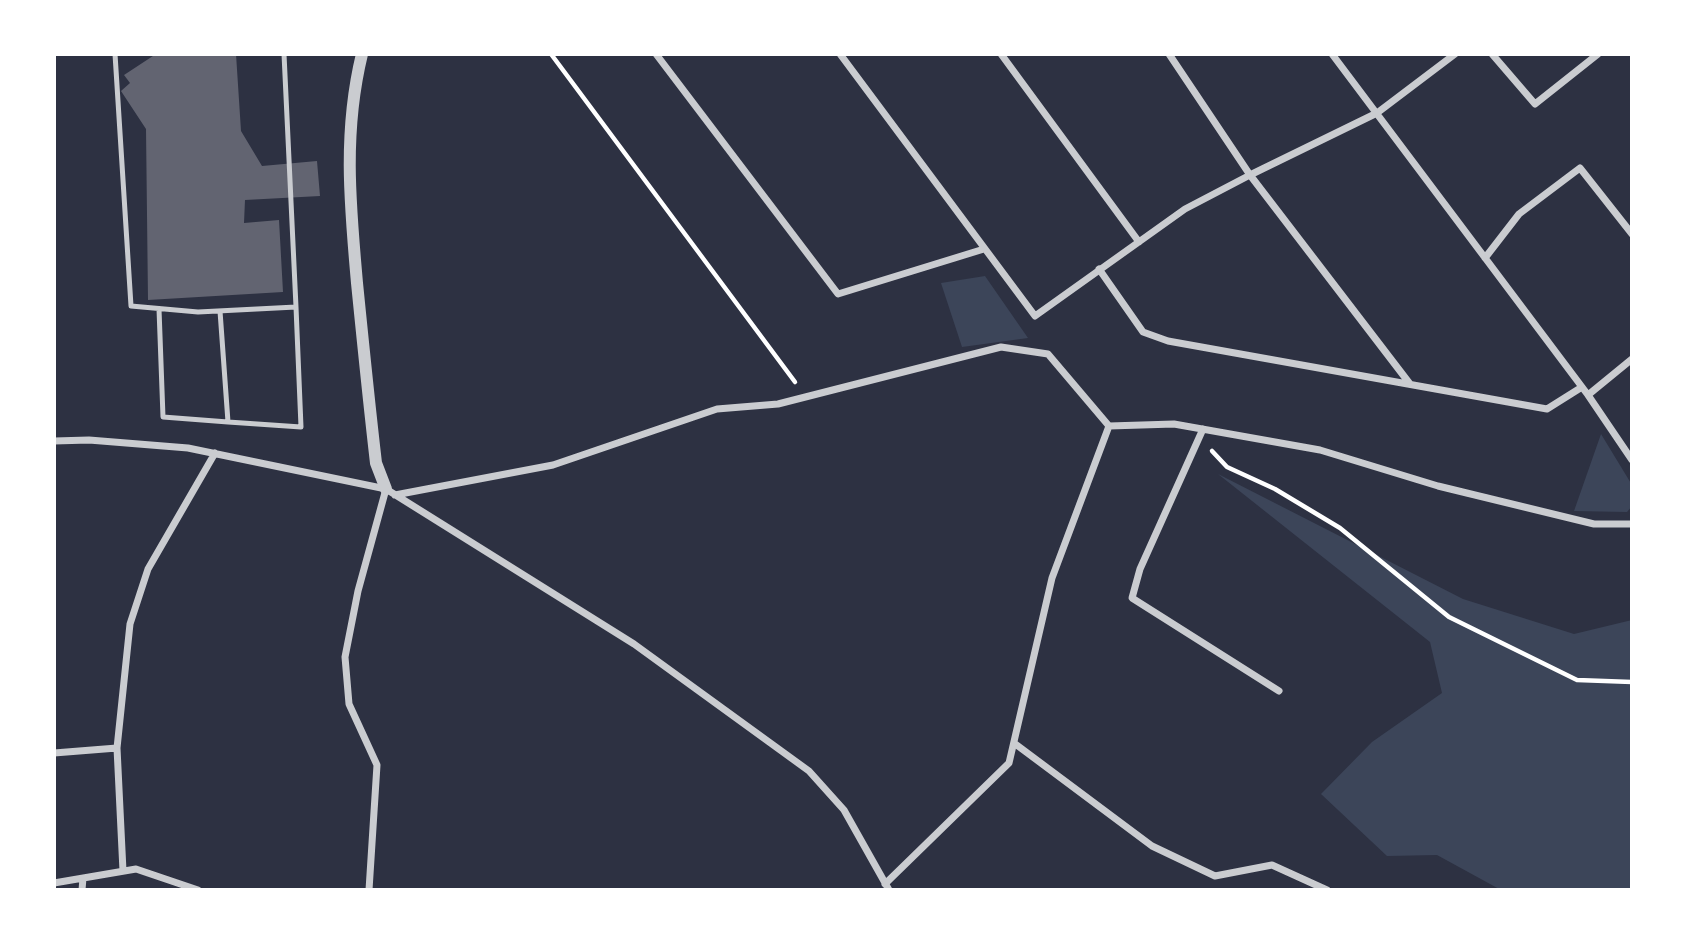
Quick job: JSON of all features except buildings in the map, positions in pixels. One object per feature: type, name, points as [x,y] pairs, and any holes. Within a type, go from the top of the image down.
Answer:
[{"type":"street","points":[[362,54],[353,93],[349,135],[351,215],[376,464],[391,492],[358,592],[345,657],[349,704],[377,765],[369,890]]},
{"type":"street","points":[[656,54],[838,295],[984,249]]},
{"type":"street","points":[[839,54],[1035,316],[1185,209],[1377,113],[1455,54]]},
{"type":"street","points":[[1001,54],[1139,242]]},
{"type":"street","points":[[1169,54],[1250,175],[1411,385]]},
{"type":"street","points":[[1332,54],[1588,395],[1632,460]]},
{"type":"street","points":[[1492,54],[1535,104],[1598,54]]},
{"type":"street","points":[[1485,258],[1520,214],[1580,168],[1632,234]]},
{"type":"street","points":[[1100,270],[1143,332],[1168,341],[1547,409],[1582,387]]},
{"type":"street","points":[[391,492],[553,465],[717,409],[778,404],[1001,347],[1048,354],[1110,426]]},
{"type":"street","points":[[1588,395],[1632,359]]},
{"type":"street","points":[[1110,426],[1174,424],[1201,433],[1320,450],[1438,486],[1594,524],[1632,524]]},
{"type":"street","points":[[54,441],[89,440],[188,448],[391,492],[634,644],[809,771],[844,810],[887,887],[1009,763],[1052,578],[1110,426]]},
{"type":"street","points":[[1201,433],[1140,569],[1132,598],[1279,691]]},
{"type":"street","points":[[123,871],[117,748],[130,624],[148,569],[215,453]]},
{"type":"street","points":[[1014,743],[1152,846],[1215,876],[1272,865],[1327,890]]},
{"type":"street","points":[[54,753],[117,748]]},
{"type":"street","points":[[54,883],[136,869],[198,890]]},
{"type":"street","points":[[82,890],[83,877]]},
{"type":"lane","points":[[115,54],[131,306],[198,312],[296,307]]},
{"type":"lane","points":[[159,309],[163,416],[301,428],[284,54]]},
{"type":"lane","points":[[220,311],[228,422]]},
{"type":"path","points":[[551,54],[805,397]]},
{"type":"path","points":[[1201,433],[1227,467],[1275,489],[1340,528],[1449,617],[1577,680],[1632,681]]},
{"type":"shaded area","points":[[985,276],[1028,338],[962,347],[941,283]]},
{"type":"shaded area","points":[[1601,434],[1632,485],[1632,506],[1627,512],[1574,511]]},
{"type":"shaded area","points":[[1218,474],[1463,599],[1574,634],[1632,620],[1632,890],[1501,890],[1437,855],[1387,856],[1321,794],[1372,742],[1442,693],[1430,642]]}]
